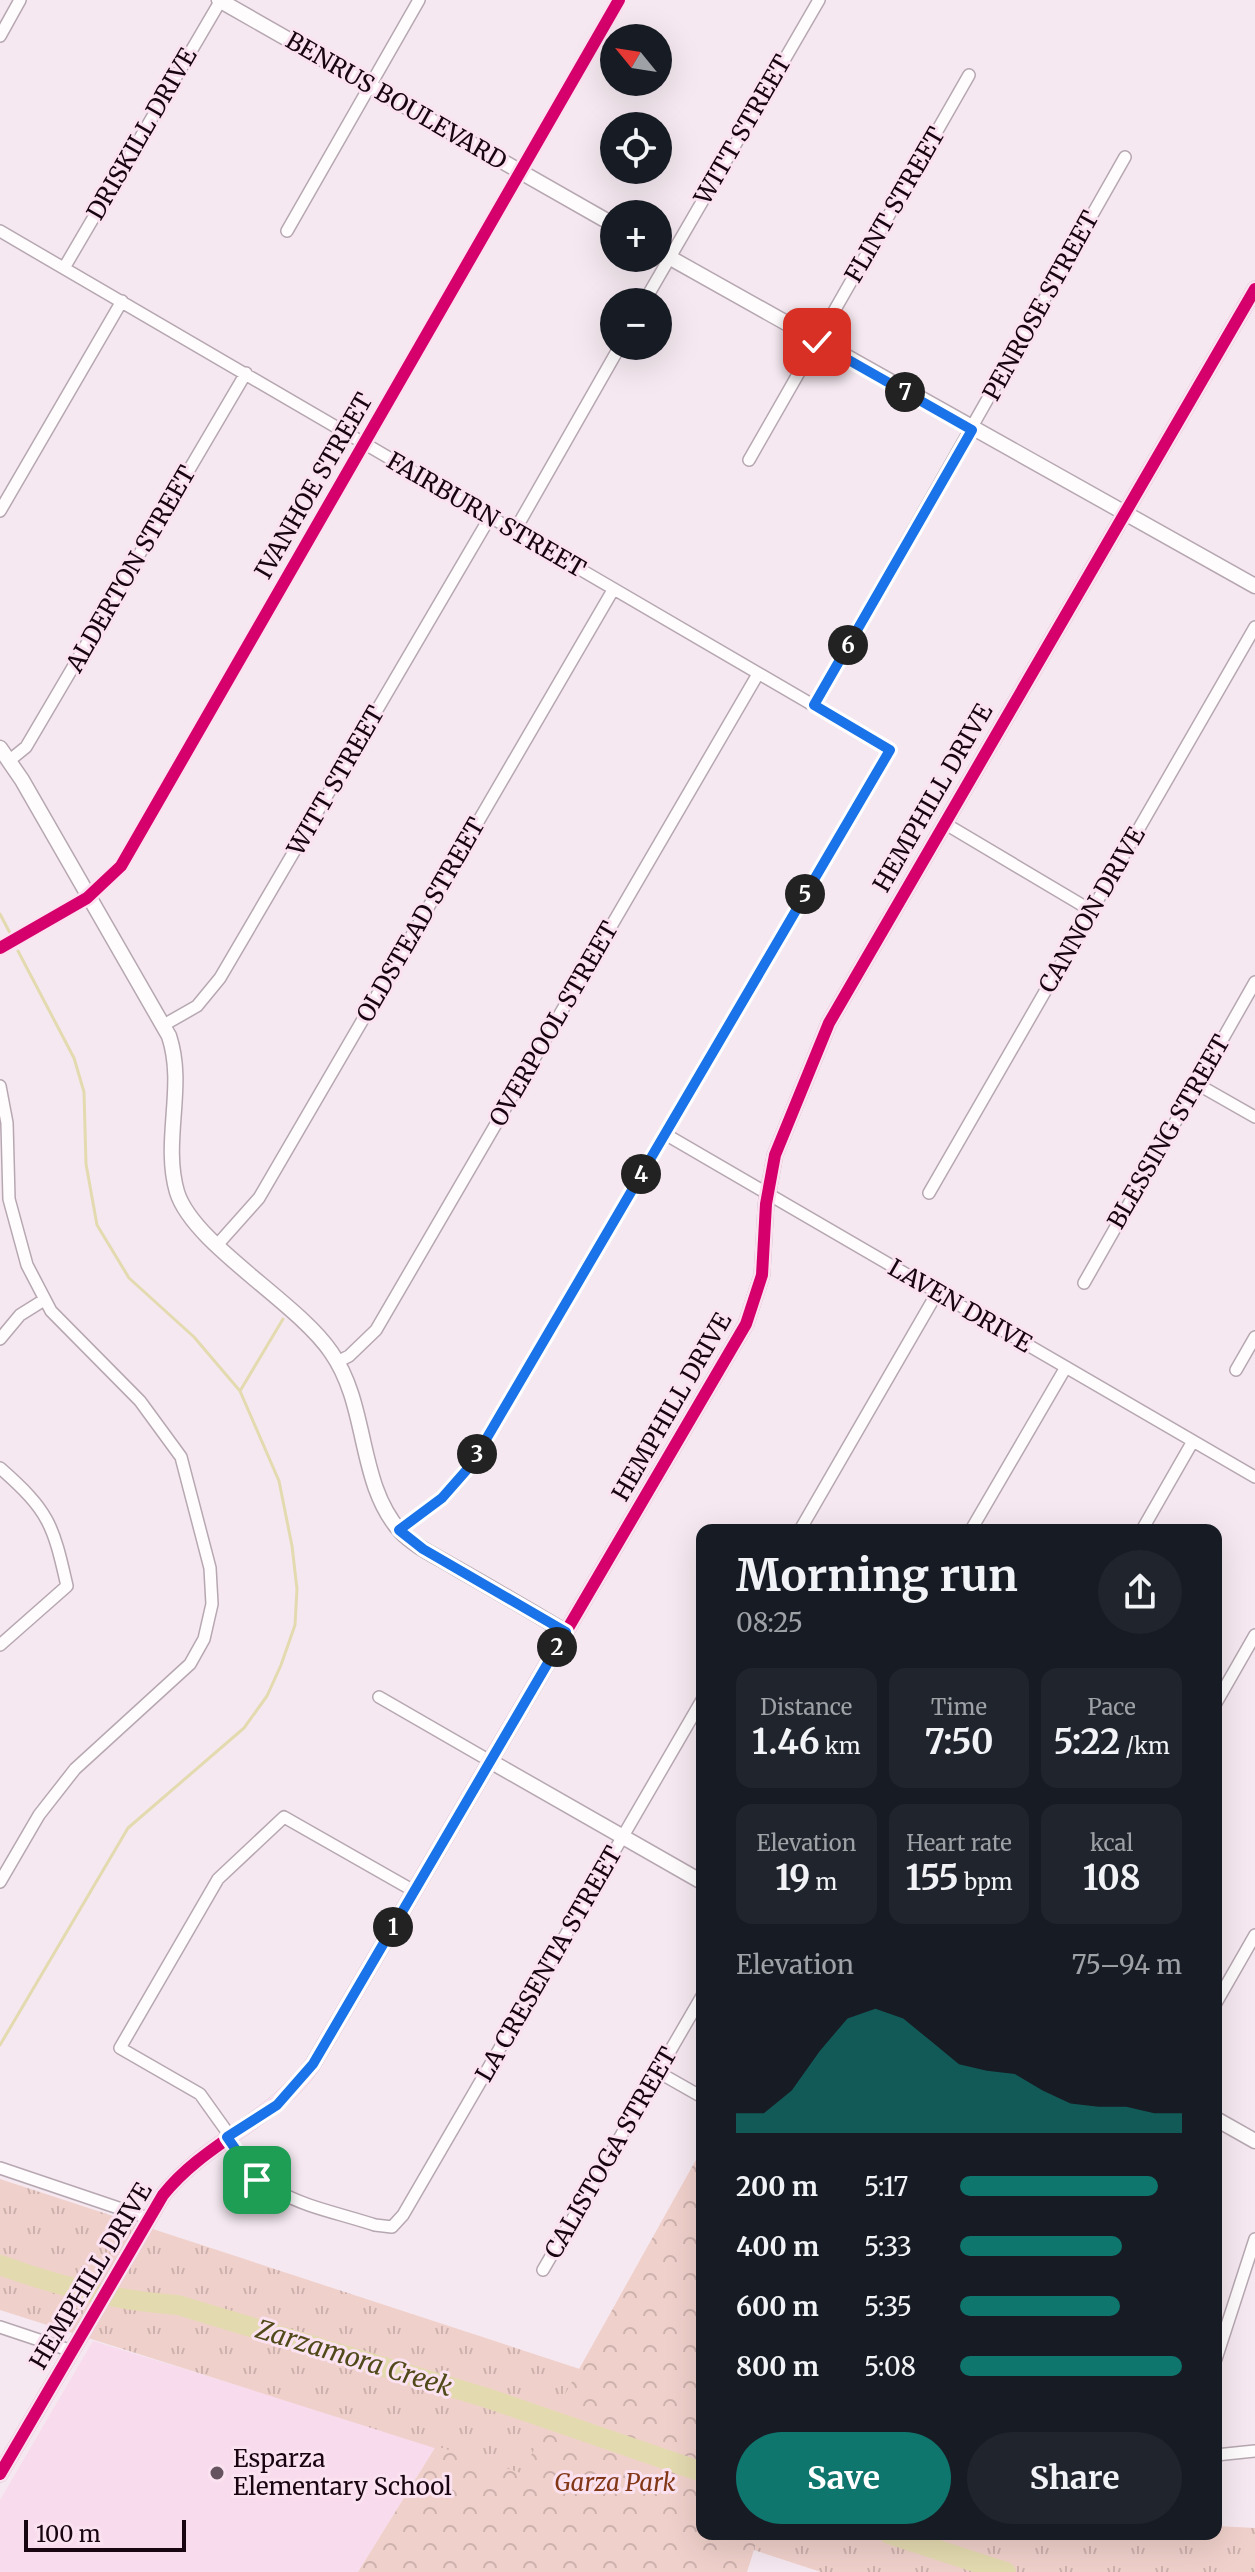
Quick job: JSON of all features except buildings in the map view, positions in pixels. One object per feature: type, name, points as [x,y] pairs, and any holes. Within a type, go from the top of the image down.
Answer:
[{"type":"street","points":[[0,36],[20,0]]},
{"type":"street","name":"BENRUS BOULEVARD","points":[[220,0],[600,217]]},
{"type":"street","name":"DRISKILL DRIVE","points":[[64,268],[220,0]]},
{"type":"street","points":[[287,231],[419,0]]},
{"type":"street","name":"IVANHOE STREET","points":[[0,948],[87,898],[121,866],[619,0]]},
{"type":"street","name":"WITT STREET","points":[[672,241],[819,0]]},
{"type":"street","name":"FLINT STREET","points":[[749,460],[969,75]]},
{"type":"street","name":"PENROSE STREET","points":[[814,705],[1125,157]]},
{"type":"street","name":"FAIRBURN STREET","points":[[1,233],[890,750],[665,1134]]},
{"type":"street","points":[[672,259],[972,430],[1255,586]]},
{"type":"street","name":"HEMPHILL DRIVE","points":[[0,2474],[148,2218],[176,2178],[228,2137],[277,2105],[302,2079],[749,1317],[762,1275],[767,1195],[780,1139],[829,1023],[1255,289]]},
{"type":"street","points":[[0,511],[122,301]]},
{"type":"street","points":[[514,532],[612,360]]},
{"type":"street","name":"ALDERTON STREET","points":[[5,754],[26,747],[246,373]]},
{"type":"street","name":"WITT STREET","points":[[162,1026],[197,1006],[220,978],[490,517]]},
{"type":"street","name":"OLDSTEAD STREET","points":[[218,1244],[259,1198],[613,590]]},
{"type":"street","name":"CANNON DRIVE","points":[[929,1193],[1255,627]]},
{"type":"street","name":"OVERPOOL STREET","points":[[337,1362],[365,1344],[376,1330],[758,674]]},
{"type":"street","points":[[5,754],[162,1026],[175,1054],[177,1074],[172,1159],[178,1193],[191,1217],[300,1317],[337,1362],[354,1398],[376,1487],[399,1530],[423,1549],[566,1632]]},
{"type":"street","points":[[944,823],[1092,911]]},
{"type":"street","name":"BLESSING STREET","points":[[1084,1283],[1255,982]]},
{"type":"street","points":[[1197,1084],[1255,1117]]},
{"type":"street","points":[[0,1086],[7,1123],[4,1157],[18,1241],[44,1300],[68,1332],[140,1401],[181,1457],[207,1556],[212,1604],[204,1639],[190,1664],[75,1769],[39,1815],[0,1882]]},
{"type":"street","points":[[399,1530],[442,1498],[471,1465],[665,1134]]},
{"type":"street","name":"LAVEN DRIVE","points":[[665,1134],[1255,1477]]},
{"type":"street","points":[[803,1524],[937,1293]]},
{"type":"street","points":[[0,1339],[20,1315],[44,1300]]},
{"type":"street","points":[[1236,1370],[1255,1337]]},
{"type":"street","points":[[974,1524],[1066,1367]]},
{"type":"street","points":[[1145,1524],[1193,1441]]},
{"type":"street","points":[[0,1468],[33,1497],[46,1515],[55,1533],[67,1586],[0,1645]]},
{"type":"street","points":[[1222,1693],[1255,1635]]},
{"type":"street","points":[[379,1697],[696,1879]]},
{"type":"street","name":"LA CRESENTA STREET","points":[[228,2137],[250,2174],[271,2190],[375,2225],[392,2227],[403,2215],[696,1710]]},
{"type":"street","points":[[228,2137],[200,2094],[120,2048],[218,1879],[284,1817],[414,1891]]},
{"type":"street","points":[[1222,1993],[1255,1935]]},
{"type":"street","name":"CALISTOGA STREET","points":[[543,2270],[696,2006]]},
{"type":"street","points":[[658,2072],[696,2094]]},
{"type":"street","points":[[1222,2122],[1255,2141]]},
{"type":"street","points":[[0,2168],[148,2218]]},
{"type":"street","points":[[1222,2341],[1255,2239]]},
{"type":"street","points":[[0,2327],[72,2351]]},
{"type":"street","points":[[1222,2454],[1255,2451]]},
{"type":"shaded area","name":"Esparza Elementary School","points":[[93,2341],[436,2446],[358,2572],[0,2572],[0,2500]]},
{"type":"green space","name":"Garza Park","points":[[696,2160],[696,2540],[757,2540],[747,2572],[358,2572],[436,2446],[521,2473]]},
{"type":"green space","points":[[0,2179],[696,2407],[696,2531],[0,2310]]},
{"type":"green space","points":[[1222,2526],[1255,2528],[1255,2572],[821,2572],[723,2540],[1222,2540]]},
{"type":"waterway","points":[[0,914],[10,933]]},
{"type":"waterway","points":[[18,951],[74,1058],[84,1092],[86,1164],[97,1225],[129,1278],[194,1337],[240,1391]]},
{"type":"waterway","points":[[0,2045],[128,1828],[244,1728],[267,1696],[281,1665],[295,1625],[297,1589],[292,1546],[279,1481],[240,1391],[283,1319]]},
{"type":"waterway","name":"Zarzamora Creek","points":[[0,2265],[88,2291],[178,2305],[487,2398],[696,2470]]},
{"type":"waterway","name":"Zarzamora Creek","points":[[907,2540],[1006,2572]]},
{"type":"cycle path","points":[[0,948],[87,898],[121,866],[619,0]]},
{"type":"cycle path","points":[[0,2474],[163,2195],[199,2160],[279,2101],[313,2064],[746,1324],[762,1275],[766,1204],[775,1155],[829,1023],[1255,289]]},
{"type":"place","name":"Esparza Elementary School","points":[[217,2473]]},
{"type":"route","points":[[257,2180],[227,2137],[277,2105],[313,2064],[566,1632],[423,1549],[399,1530],[442,1498],[471,1465],[890,750],[814,705],[972,430],[817,342]]}]
